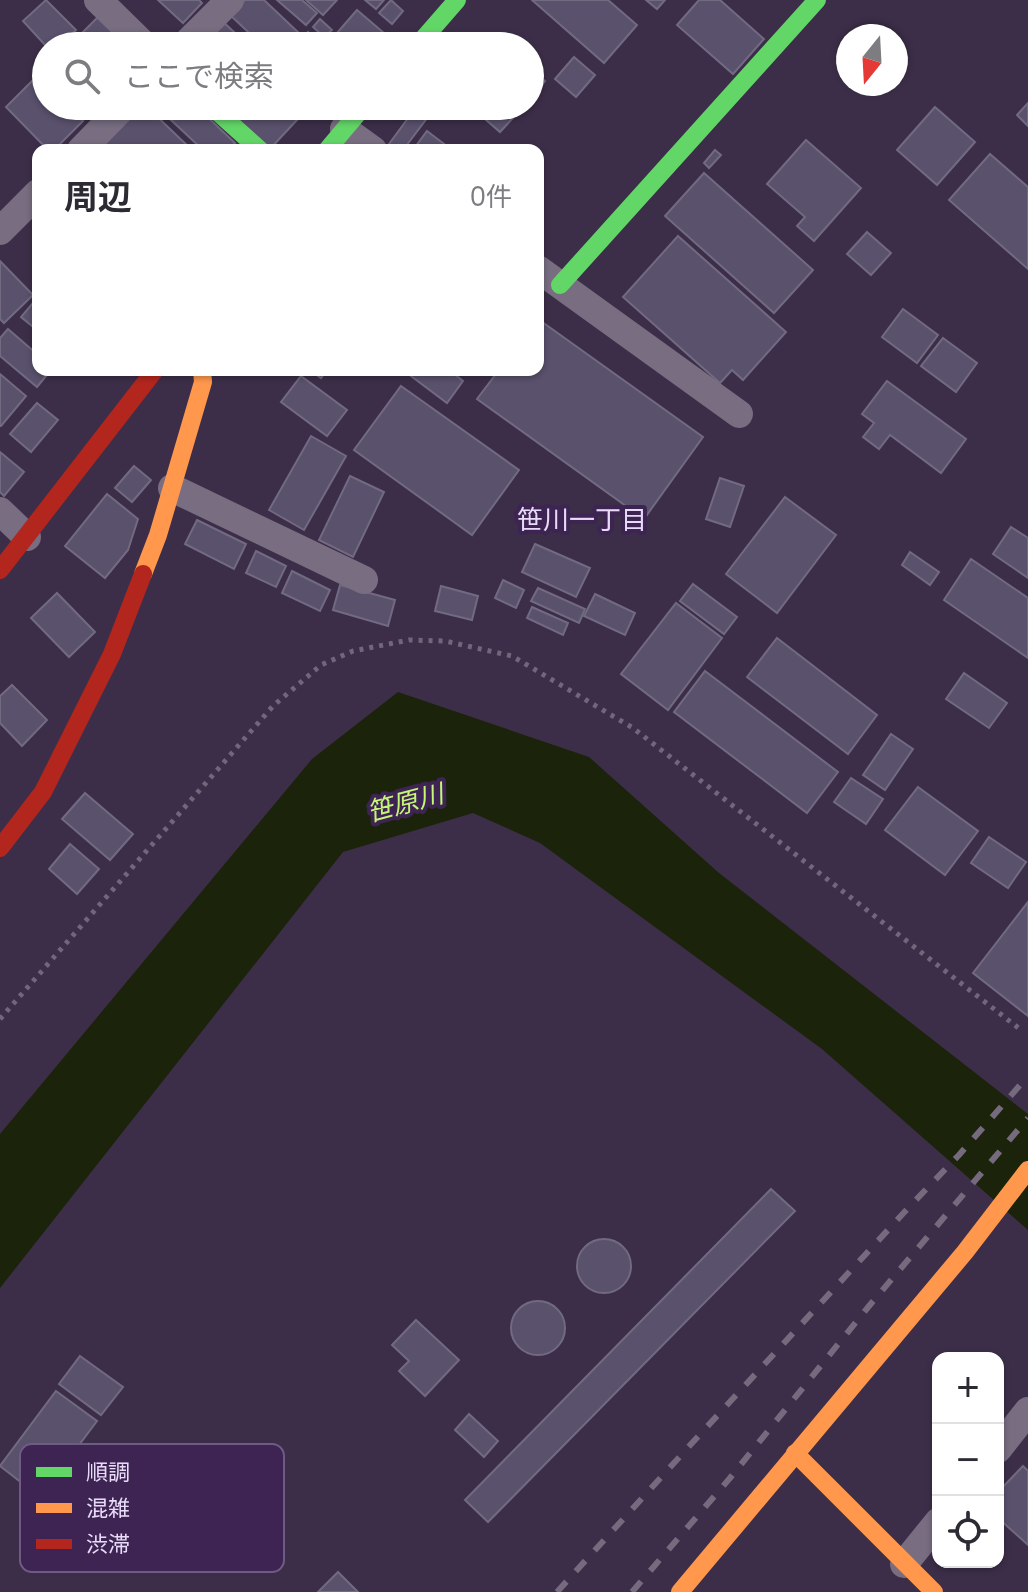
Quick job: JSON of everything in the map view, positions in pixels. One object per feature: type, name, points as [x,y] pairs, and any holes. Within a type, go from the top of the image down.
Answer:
[{"type":"street","points":[[98,0],[131,32]]},
{"type":"street","points":[[198,32],[230,0]]},
{"type":"street","points":[[429,32],[457,0]]},
{"type":"street","points":[[739,414],[549,277],[817,0]]},
{"type":"street","points":[[87,144],[110,120]]},
{"type":"street","points":[[227,120],[253,144]]},
{"type":"street","points":[[336,139],[352,120]]},
{"type":"street","points":[[0,231],[32,199]]},
{"type":"street","points":[[0,570],[150,376]]},
{"type":"street","points":[[0,848],[43,792],[112,654],[158,535],[202,376]]},
{"type":"street","points":[[172,488],[364,580]]},
{"type":"street","points":[[0,511],[27,537]]},
{"type":"street","points":[[680,1592],[965,1252],[1028,1170]]},
{"type":"street","points":[[795,1453],[934,1592]]},
{"type":"street","points":[[904,1564],[932,1529]]},
{"type":"path","points":[[0,1019],[273,706],[321,665],[353,651],[409,640],[445,641],[512,656],[633,728],[1021,1030]]},
{"type":"water","name":"笹原川","points":[[398,692],[589,757],[719,873],[1028,1114],[1028,1230],[822,1049],[540,843],[473,813],[343,852],[0,1288],[0,1134],[312,759]]},
{"type":"building","points":[[46,0],[76,30],[33,32],[23,21]]},
{"type":"building","points":[[158,0],[199,0],[202,3],[183,23]]},
{"type":"building","points":[[245,0],[264,0],[298,32],[248,32],[230,15]]},
{"type":"building","points":[[277,0],[302,0],[317,13],[306,25]]},
{"type":"building","points":[[306,0],[337,0],[323,15]]},
{"type":"building","points":[[365,0],[384,0],[376,9]]},
{"type":"building","points":[[391,0],[403,11],[392,24],[379,13]]},
{"type":"building","points":[[532,0],[608,0],[637,25],[604,63]]},
{"type":"building","points":[[646,0],[665,0],[657,9]]},
{"type":"building","points":[[699,0],[720,0],[764,39],[733,74],[677,25]]},
{"type":"building","points":[[357,10],[383,32],[338,32]]},
{"type":"building","points":[[101,14],[117,30],[115,32],[83,32]]},
{"type":"building","points":[[220,19],[234,32],[208,32]]},
{"type":"building","points":[[320,19],[332,30],[318,32],[313,27]]},
{"type":"building","points":[[574,57],[595,75],[576,97],[555,79]]},
{"type":"building","points":[[32,81],[32,120],[83,121],[60,144],[42,144],[6,107]]},
{"type":"building","points":[[1028,103],[1028,126],[1017,115]]},
{"type":"building","points":[[935,107],[975,142],[937,185],[897,150]]},
{"type":"building","points":[[117,120],[161,120],[186,144],[94,144]]},
{"type":"building","points":[[171,120],[211,120],[235,143],[234,144],[197,144]]},
{"type":"building","points":[[237,120],[297,120],[275,144],[263,144]]},
{"type":"building","points":[[407,120],[426,120],[408,144],[389,144]]},
{"type":"building","points":[[486,120],[511,120],[500,132]]},
{"type":"building","points":[[427,131],[444,144],[417,144]]},
{"type":"building","points":[[806,140],[861,188],[814,241],[797,226],[805,217],[767,184]]},
{"type":"building","points":[[715,150],[721,155],[709,168],[704,163]]},
{"type":"building","points":[[990,154],[1028,187],[1028,269],[949,200]]},
{"type":"building","points":[[704,173],[813,270],[774,313],[665,216]]},
{"type":"building","points":[[867,232],[891,253],[871,275],[847,254]]},
{"type":"building","points":[[678,236],[786,332],[743,380],[732,370],[720,383],[623,297]]},
{"type":"building","points":[[0,261],[32,296],[4,323],[0,319]]},
{"type":"building","points":[[32,304],[32,326],[21,317]]},
{"type":"building","points":[[903,309],[938,335],[917,363],[882,337]]},
{"type":"building","points":[[544,323],[703,437],[644,519],[477,399],[494,376],[544,376]]},
{"type":"building","points":[[8,329],[32,350],[32,376],[46,376],[37,387],[0,356],[0,338]]},
{"type":"building","points":[[943,338],[977,363],[956,392],[921,366]]},
{"type":"building","points":[[0,374],[26,396],[1,426],[0,426]]},
{"type":"building","points":[[301,376],[347,410],[327,436],[281,402]]},
{"type":"building","points":[[411,376],[457,376],[463,381],[447,403]]},
{"type":"building","points":[[887,381],[966,439],[941,473],[890,435],[879,449],[863,437],[874,423],[862,414]]},
{"type":"building","points":[[401,386],[519,470],[472,535],[354,450]]},
{"type":"building","points":[[37,403],[58,420],[31,452],[10,434]]},
{"type":"building","points":[[311,436],[346,456],[304,530],[269,510]]},
{"type":"building","points":[[0,452],[24,472],[4,496],[0,492]]},
{"type":"building","points":[[134,466],[151,480],[132,502],[115,488]]},
{"type":"building","points":[[350,476],[384,492],[353,557],[319,540]]},
{"type":"building","points":[[720,478],[744,486],[730,527],[706,519]]},
{"type":"building","points":[[107,494],[138,519],[128,550],[105,578],[65,546]]},
{"type":"building","points":[[785,497],[836,535],[777,613],[726,574]]},
{"type":"building","points":[[197,520],[246,544],[234,569],[185,544]]},
{"type":"building","points":[[1011,527],[1028,538],[1028,578],[993,554]]},
{"type":"building","points":[[535,544],[590,568],[576,597],[522,572]]},
{"type":"building","points":[[256,551],[286,566],[276,587],[246,573]]},
{"type":"building","points":[[910,552],[939,572],[930,585],[902,565]]},
{"type":"building","points":[[971,559],[1028,598],[1028,658],[944,600]]},
{"type":"building","points":[[292,571],[330,590],[320,611],[282,593]]},
{"type":"building","points":[[503,580],[524,590],[516,608],[495,598]]},
{"type":"building","points":[[693,584],[737,617],[724,634],[680,601]]},
{"type":"building","points":[[340,585],[395,600],[388,626],[333,610]]},
{"type":"building","points":[[441,586],[478,596],[472,620],[435,611]]},
{"type":"building","points":[[538,588],[585,609],[579,623],[531,601]]},
{"type":"building","points":[[57,593],[95,632],[69,657],[31,618]]},
{"type":"building","points":[[595,594],[635,613],[625,635],[584,616]]},
{"type":"building","points":[[676,603],[722,638],[668,710],[621,674]]},
{"type":"building","points":[[532,607],[568,623],[563,635],[527,618]]},
{"type":"building","points":[[777,638],[877,715],[848,754],[747,677]]},
{"type":"building","points":[[705,671],[838,772],[807,813],[674,712]]},
{"type":"building","points":[[964,673],[1007,703],[989,728],[946,699]]},
{"type":"building","points":[[12,685],[47,720],[22,746],[0,723],[0,696]]},
{"type":"building","points":[[891,734],[913,749],[885,790],[863,775]]},
{"type":"building","points":[[851,778],[883,799],[866,824],[834,802]]},
{"type":"building","points":[[918,787],[978,831],[945,875],[885,830]]},
{"type":"building","points":[[85,793],[133,834],[110,860],[62,819]]},
{"type":"building","points":[[989,837],[1026,862],[1008,888],[971,863]]},
{"type":"building","points":[[70,844],[99,869],[77,894],[49,869]]},
{"type":"building","points":[[1028,902],[1028,1016],[973,973]]},
{"type":"building","points":[[771,1189],[795,1211],[488,1522],[465,1500]]},
{"type":"building","points":[[604,1239],[623,1247],[631,1266],[623,1285],[604,1293],[585,1285],[577,1266],[585,1247]]},
{"type":"building","points":[[538,1301],[557,1309],[565,1328],[557,1347],[538,1355],[519,1347],[511,1328],[519,1309]]},
{"type":"building","points":[[416,1320],[459,1360],[425,1396],[399,1371],[409,1361],[392,1345]]},
{"type":"building","points":[[80,1356],[123,1387],[101,1415],[59,1384]]},
{"type":"building","points":[[56,1391],[97,1421],[80,1444],[20,1444],[20,1482],[0,1466]]},
{"type":"building","points":[[469,1414],[498,1441],[484,1457],[455,1430]]},
{"type":"building","points":[[1023,1466],[1028,1471],[1028,1545],[1004,1523],[1004,1486]]},
{"type":"building","points":[[338,1572],[358,1592],[318,1592]]},
{"type":"railway","points":[[557,1592],[1028,1076]]},
{"type":"railway","points":[[632,1592],[1028,1118]]},
{"type":"traffic: fast","points":[[429,32],[457,0]]},
{"type":"traffic: fast","points":[[560,285],[817,0]]},
{"type":"traffic: fast","points":[[227,120],[253,144]]},
{"type":"traffic: fast","points":[[332,144],[352,120]]},
{"type":"traffic: slow","points":[[143,574],[158,535],[202,376]]},
{"type":"traffic: slow","points":[[680,1592],[965,1252],[1028,1170]]},
{"type":"traffic: slow","points":[[795,1453],[934,1592]]},
{"type":"traffic: jam","points":[[0,570],[150,376]]},
{"type":"traffic: jam","points":[[0,848],[43,792],[112,654],[143,574]]},
{"type":"district","name":"笹川一丁目","points":[[582,520]]}]
